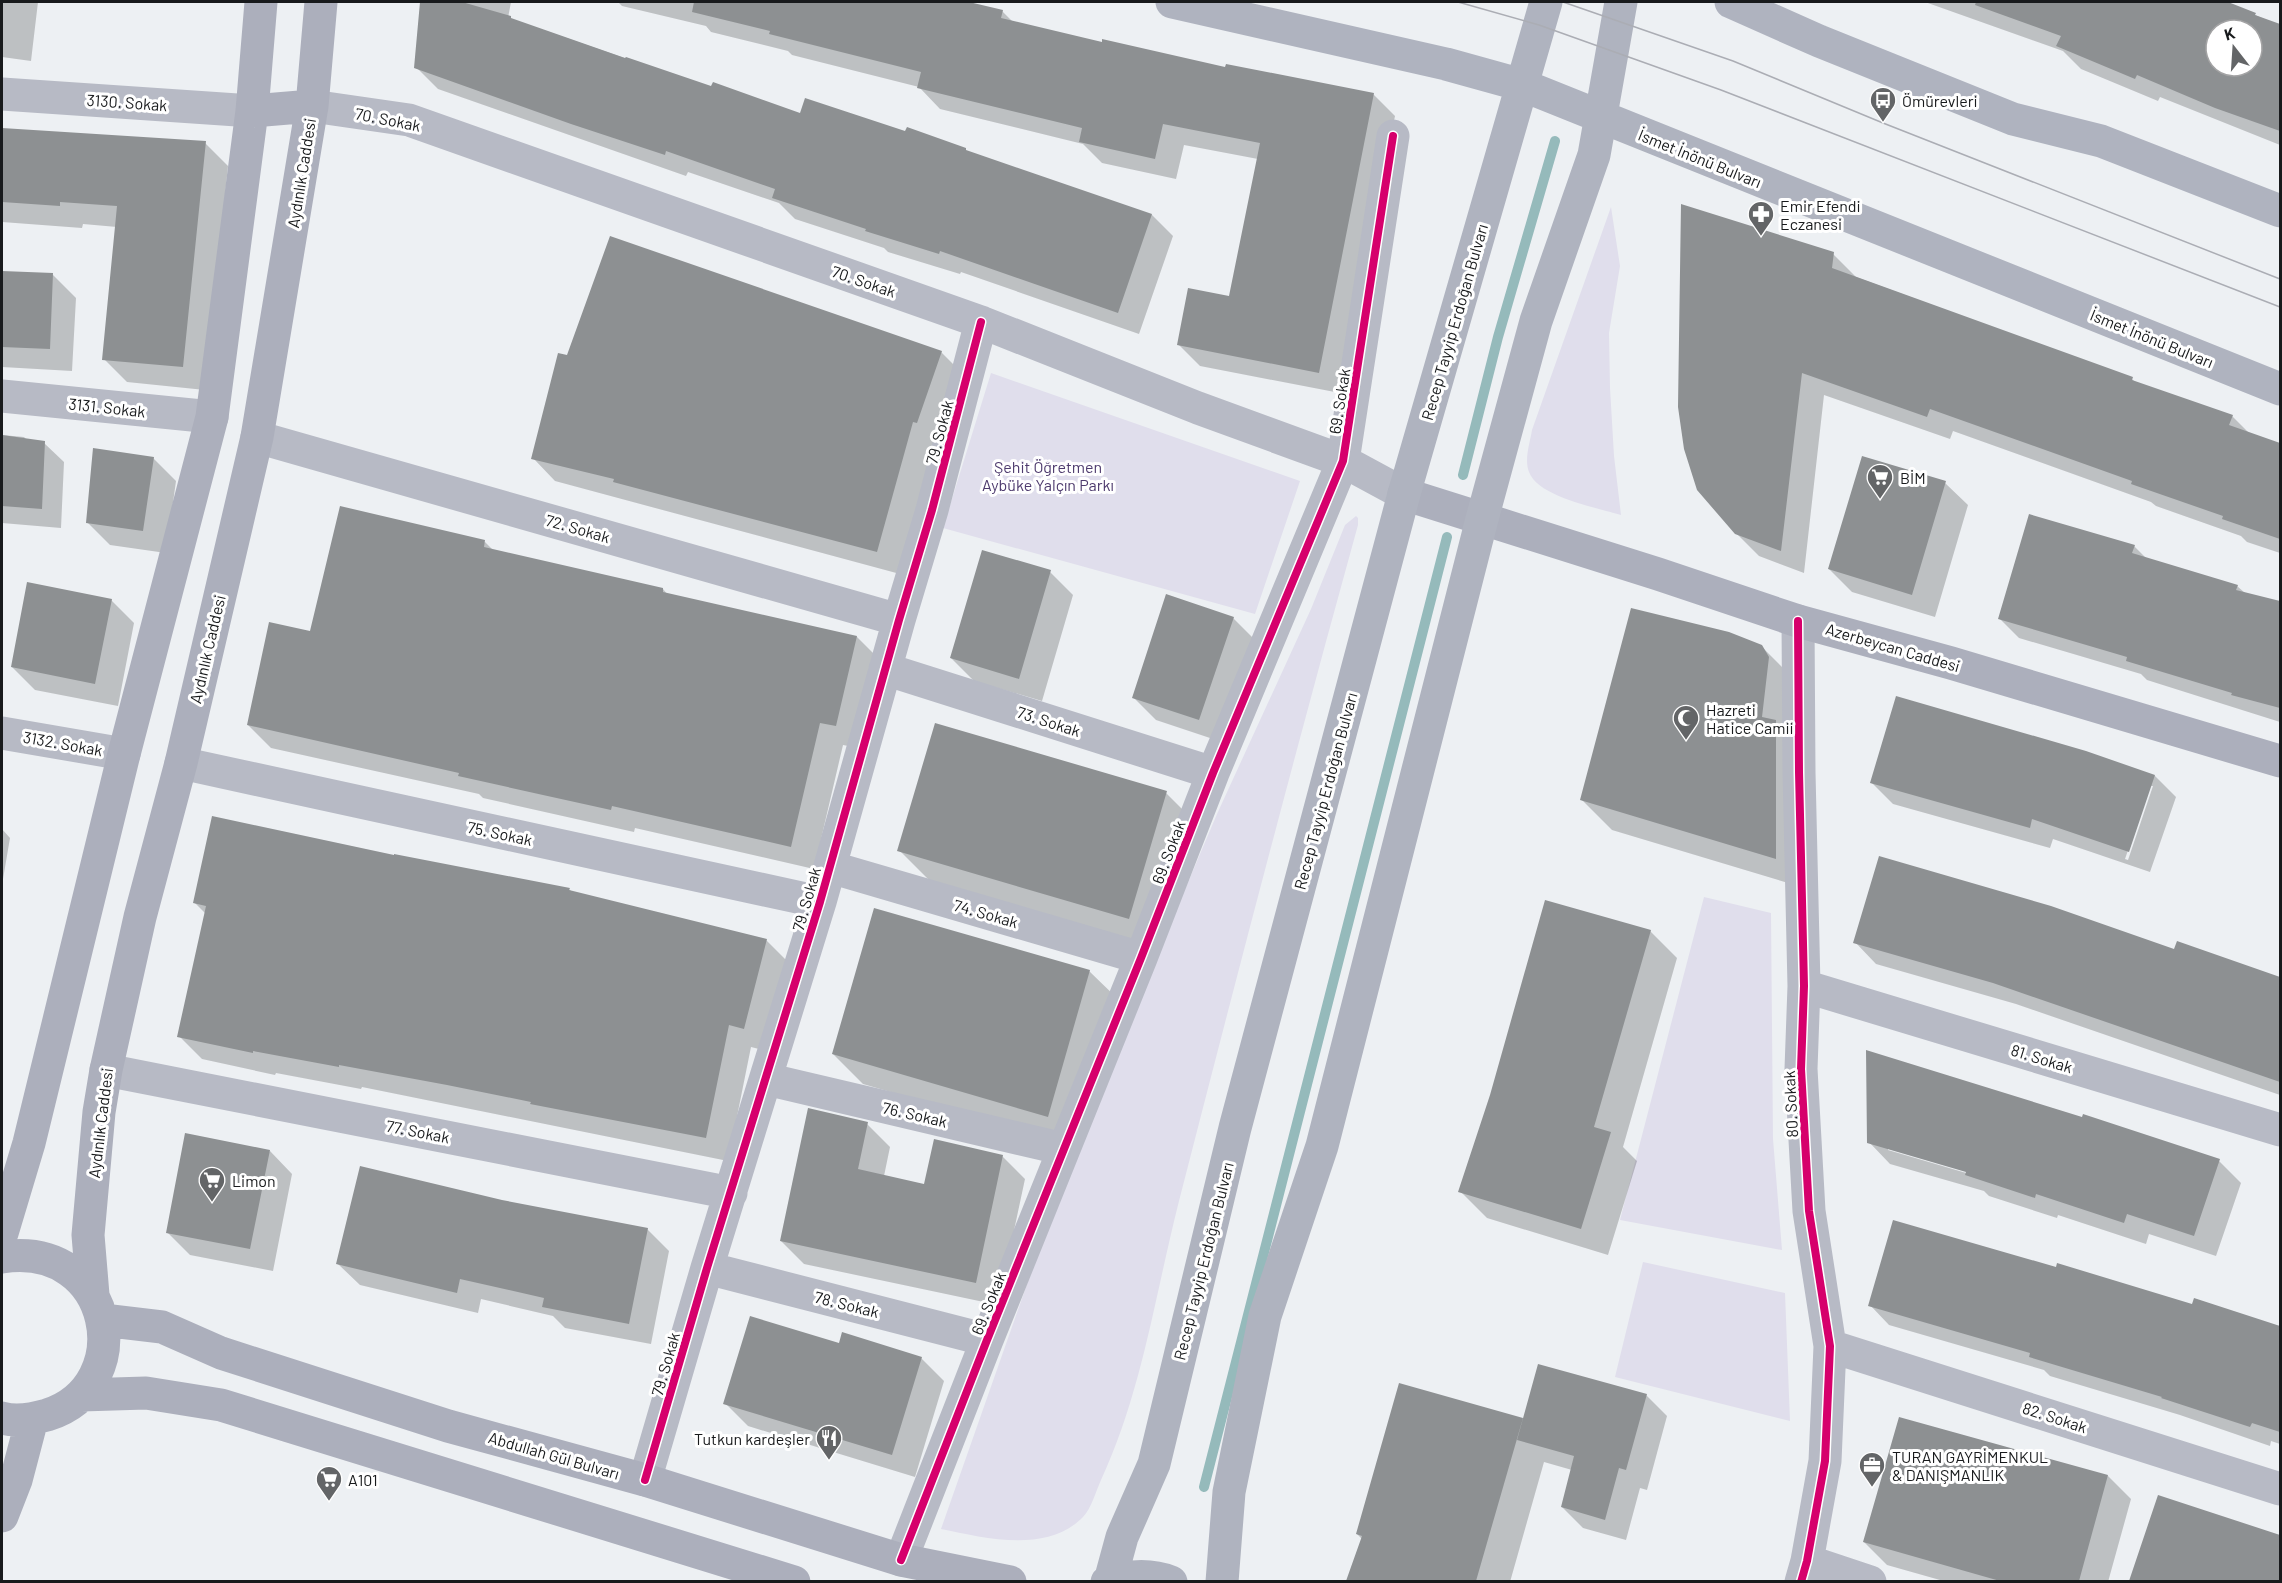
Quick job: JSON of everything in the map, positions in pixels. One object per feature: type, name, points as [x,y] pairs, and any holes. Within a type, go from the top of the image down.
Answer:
[{"type":"main road","points":[[2,1233],[29,1143],[124,754],[212,417],[252,111],[261,2]]},
{"type":"main road","name":"Aydınlık Caddesi","points":[[81,1395],[96,1373],[104,1347],[88,1234],[99,1112],[106,1070],[140,917],[181,763],[257,437],[312,106],[321,2]]},
{"type":"main road","name":"İsmet İnönü Bulvarı","points":[[1172,2],[1446,64],[1522,85],[2280,389]]},
{"type":"main road","name":"Recep Tayyip Erdoğan Bulvarı","points":[[1108,1581],[1122,1537],[1154,1464],[1235,1128],[1404,494],[1546,2]]},
{"type":"main road","points":[[1222,1581],[1229,1492],[1265,1316],[1322,1146],[1482,519],[1536,321],[1594,155],[1621,2]]},
{"type":"main road","points":[[1731,2],[2013,120],[2101,141],[2280,211]]},
{"type":"main road","points":[[252,111],[312,106]]},
{"type":"main road","name":"Azerbeycan Caddesi","points":[[1404,494],[1798,621],[1963,666],[2280,761]]},
{"type":"main road","points":[[2,1257],[22,1254],[50,1259],[74,1273],[98,1307]]},
{"type":"main road","name":"Abdullah Gül Bulvarı","points":[[98,1307],[162,1327],[221,1353],[448,1426],[645,1480],[901,1560],[1010,1581]]},
{"type":"main road","points":[[2,1516],[16,1480],[17,1418],[59,1411],[81,1395],[146,1393],[221,1405],[794,1581]]},
{"type":"main road","points":[[1108,1581],[1122,1577],[1146,1576],[1171,1581]]},
{"type":"street","name":"3130. Sokak","points":[[2,94],[252,111]]},
{"type":"street","name":"70. Sokak","points":[[312,106],[409,120],[981,322],[1198,408],[1343,461],[1404,494]]},
{"type":"street","name":"69. Sokak","points":[[901,1560],[987,1340],[1142,958],[1213,773],[1343,461],[1393,136]]},
{"type":"street","name":"79. Sokak","points":[[645,1480],[707,1268],[820,902],[932,510],[981,322]]},
{"type":"street","name":"3131. Sokak","points":[[2,396],[212,417]]},
{"type":"street","name":"72. Sokak","points":[[257,437],[899,620]]},
{"type":"street","name":"80. Sokak","points":[[1798,621],[1804,986],[1802,1069],[1809,1211],[1830,1346],[1825,1461],[1804,1571]]},
{"type":"street","name":"73. Sokak","points":[[885,669],[1213,773]]},
{"type":"street","name":"3132. Sokak","points":[[2,733],[124,754]]},
{"type":"street","name":"75. Sokak","points":[[181,763],[820,902]]},
{"type":"street","name":"74. Sokak","points":[[830,867],[1142,958]]},
{"type":"street","name":"81. Sokak","points":[[1804,986],[2280,1131]]},
{"type":"street","name":"77. Sokak","points":[[106,1070],[731,1193]]},
{"type":"street","name":"76. Sokak","points":[[766,1079],[1064,1149]]},
{"type":"street","name":"78. Sokak","points":[[707,1268],[987,1340]]},
{"type":"street","name":"82. Sokak","points":[[1830,1346],[2280,1489]]},
{"type":"street","points":[[1804,1571],[1870,1581]]},
{"type":"green space","points":[[1611,207],[1620,266],[1609,333],[1614,456],[1621,515],[1556,495],[1535,481],[1529,472],[1527,462],[1532,430]]},
{"type":"green space","name":"Şehit Öğretmen Aybüke Yalçın Parkı","points":[[991,373],[1300,481],[1255,614],[943,528]]},
{"type":"green space","points":[[1356,516],[1358,525],[1289,778],[1179,1201],[1137,1378],[1115,1447],[1088,1509],[1083,1517],[1068,1529],[1052,1536],[1015,1540],[996,1539],[941,1529],[1032,1270],[1141,993],[1217,814],[1311,609],[1345,525]]},
{"type":"green space","points":[[1704,897],[1771,913],[1773,1139],[1782,1250],[1620,1220]]},
{"type":"green space","points":[[1643,1262],[1785,1293],[1790,1421],[1615,1377]]},
{"type":"building","points":[[420,2],[462,2],[511,16],[511,18],[625,58],[711,86],[713,82],[800,113],[805,98],[905,131],[907,127],[966,148],[966,150],[1152,214],[1118,313],[940,251],[939,254],[865,231],[866,229],[772,198],[775,189],[666,151],[665,155],[571,124],[414,68]]},
{"type":"building","points":[[694,2],[969,2],[1003,10],[1001,18],[1102,42],[1102,39],[1225,67],[1226,64],[1374,93],[1319,373],[1177,345],[1188,288],[1229,296],[1260,143],[1163,124],[1155,159],[1079,142],[1082,128],[917,88],[921,72],[692,12]]},
{"type":"building","points":[[1976,2],[2228,2],[2256,13],[2255,15],[2263,18],[2204,18],[2204,78],[2264,78],[2264,18],[2280,24],[2280,131],[2215,108],[2137,75],[2135,79],[2056,46],[2061,36],[1975,5]]},
{"type":"building","points":[[2,128],[206,141],[183,367],[102,360],[117,206],[60,202],[60,206],[2,202]]},
{"type":"building","points":[[1681,204],[1834,252],[1832,268],[2133,377],[2132,380],[2233,415],[2229,425],[2280,443],[2280,539],[2222,519],[2223,516],[2131,484],[2132,481],[1930,409],[1927,417],[1802,373],[1781,551],[1735,534],[1697,490],[1684,449],[1678,407]]},
{"type":"building","points":[[610,236],[942,351],[917,423],[913,422],[877,552],[613,482],[614,479],[531,459],[558,353],[567,355]]},
{"type":"building","points":[[2,271],[53,273],[50,349],[2,347]]},
{"type":"building","points":[[2,435],[45,441],[42,509],[2,506]]},
{"type":"building","points":[[93,448],[154,457],[143,531],[86,523]]},
{"type":"building","points":[[1862,456],[1946,481],[1912,595],[1828,569]]},
{"type":"building","points":[[340,506],[485,540],[484,547],[663,588],[663,592],[857,636],[836,726],[820,723],[791,847],[612,806],[611,810],[458,776],[459,773],[247,725],[269,622],[310,631]]},
{"type":"building","points":[[2029,514],[2135,545],[2132,553],[2238,585],[2236,590],[2280,601],[2280,708],[2231,695],[2232,693],[2126,661],[2127,657],[1998,619]]},
{"type":"building","points":[[982,550],[1051,570],[1019,679],[950,658]]},
{"type":"building","points":[[27,582],[112,599],[95,684],[11,667]]},
{"type":"building","points":[[1166,594],[1234,617],[1199,720],[1132,698]]},
{"type":"building","name":"Hazreti Hatice Camii","points":[[1631,608],[1729,632],[1762,645],[1769,657],[1762,717],[1776,720],[1776,859],[1580,800]]},
{"type":"building","points":[[1896,696],[2086,751],[2155,775],[2129,852],[2032,819],[2030,828],[1870,783]]},
{"type":"building","points":[[935,723],[1167,791],[1129,919],[897,851]]},
{"type":"building","points":[[212,816],[394,855],[570,888],[569,890],[767,939],[744,1029],[729,1025],[706,1138],[530,1104],[531,1102],[447,1085],[339,1065],[339,1067],[253,1051],[253,1053],[177,1037],[206,906],[193,903]]},
{"type":"building","points":[[1879,856],[2051,906],[2174,949],[2177,941],[2280,977],[2280,1082],[1993,983],[1853,943]]},
{"type":"building","points":[[1545,900],[1651,930],[1594,1127],[1611,1132],[1581,1229],[1458,1192],[1490,1095]]},
{"type":"building","points":[[874,908],[1090,970],[1048,1117],[832,1054]]},
{"type":"building","points":[[1866,1050],[2082,1117],[2083,1114],[2220,1159],[2194,1236],[2127,1214],[2124,1223],[2036,1194],[2035,1198],[1965,1175],[1966,1172],[1867,1143]]},
{"type":"building","points":[[808,1108],[868,1122],[858,1169],[924,1184],[934,1139],[1003,1155],[976,1283],[780,1241]]},
{"type":"building","points":[[185,1133],[270,1150],[250,1249],[166,1233]]},
{"type":"building","points":[[360,1166],[502,1200],[648,1228],[629,1324],[542,1307],[544,1298],[460,1279],[457,1293],[336,1264]]},
{"type":"building","points":[[1893,1220],[2056,1267],[2057,1263],[2192,1304],[2194,1298],[2280,1326],[2280,1432],[2252,1423],[2250,1427],[2162,1397],[2029,1357],[2030,1353],[1868,1306]]},
{"type":"building","points":[[750,1316],[839,1343],[842,1332],[922,1357],[892,1455],[723,1404]]},
{"type":"building","points":[[1538,1364],[1647,1394],[1626,1470],[1619,1468],[1605,1520],[1561,1507],[1574,1456],[1517,1440]]},
{"type":"building","points":[[1399,1383],[1523,1418],[1476,1581],[1346,1581],[1362,1536],[1356,1534]]},
{"type":"building","points":[[1899,1417],[2108,1475],[2079,1581],[2000,1581],[1863,1542]]},
{"type":"building","points":[[2158,1495],[2280,1535],[2280,1581],[2129,1581]]},
{"type":"waterway","points":[[1463,475],[1498,337],[1555,141]]},
{"type":"waterway","points":[[1204,1487],[1447,537]]},
{"type":"tram line","points":[[1458,2],[1539,25],[1721,90],[2280,307]]},
{"type":"tram line","points":[[1563,2],[1733,61],[1883,123],[2280,279]]},
{"type":"cycle path","points":[[901,1560],[1213,773],[1343,461],[1393,136]]},
{"type":"cycle path","points":[[645,1480],[707,1268],[820,902],[932,510],[981,322]]},
{"type":"cycle path","points":[[1798,621],[1804,986],[1801,1069],[1809,1211],[1830,1346],[1825,1461],[1801,1582]]},
{"type":"place","name":"Ömürevleri","points":[[1883,123]]},
{"type":"place","name":"Emir Efendi Eczanesi","points":[[1761,237]]},
{"type":"place","name":"BİM","points":[[1880,500]]},
{"type":"place","name":"Hazreti Hatice Camii","points":[[1686,741]]},
{"type":"place","name":"Limon","points":[[212,1203]]},
{"type":"place","name":"Tutkun kardeşler","points":[[829,1461]]},
{"type":"place","name":"TURAN GAYRİMENKUL & DANIŞMANLIK","points":[[1872,1488]]},
{"type":"place","name":"A101","points":[[329,1502]]}]
